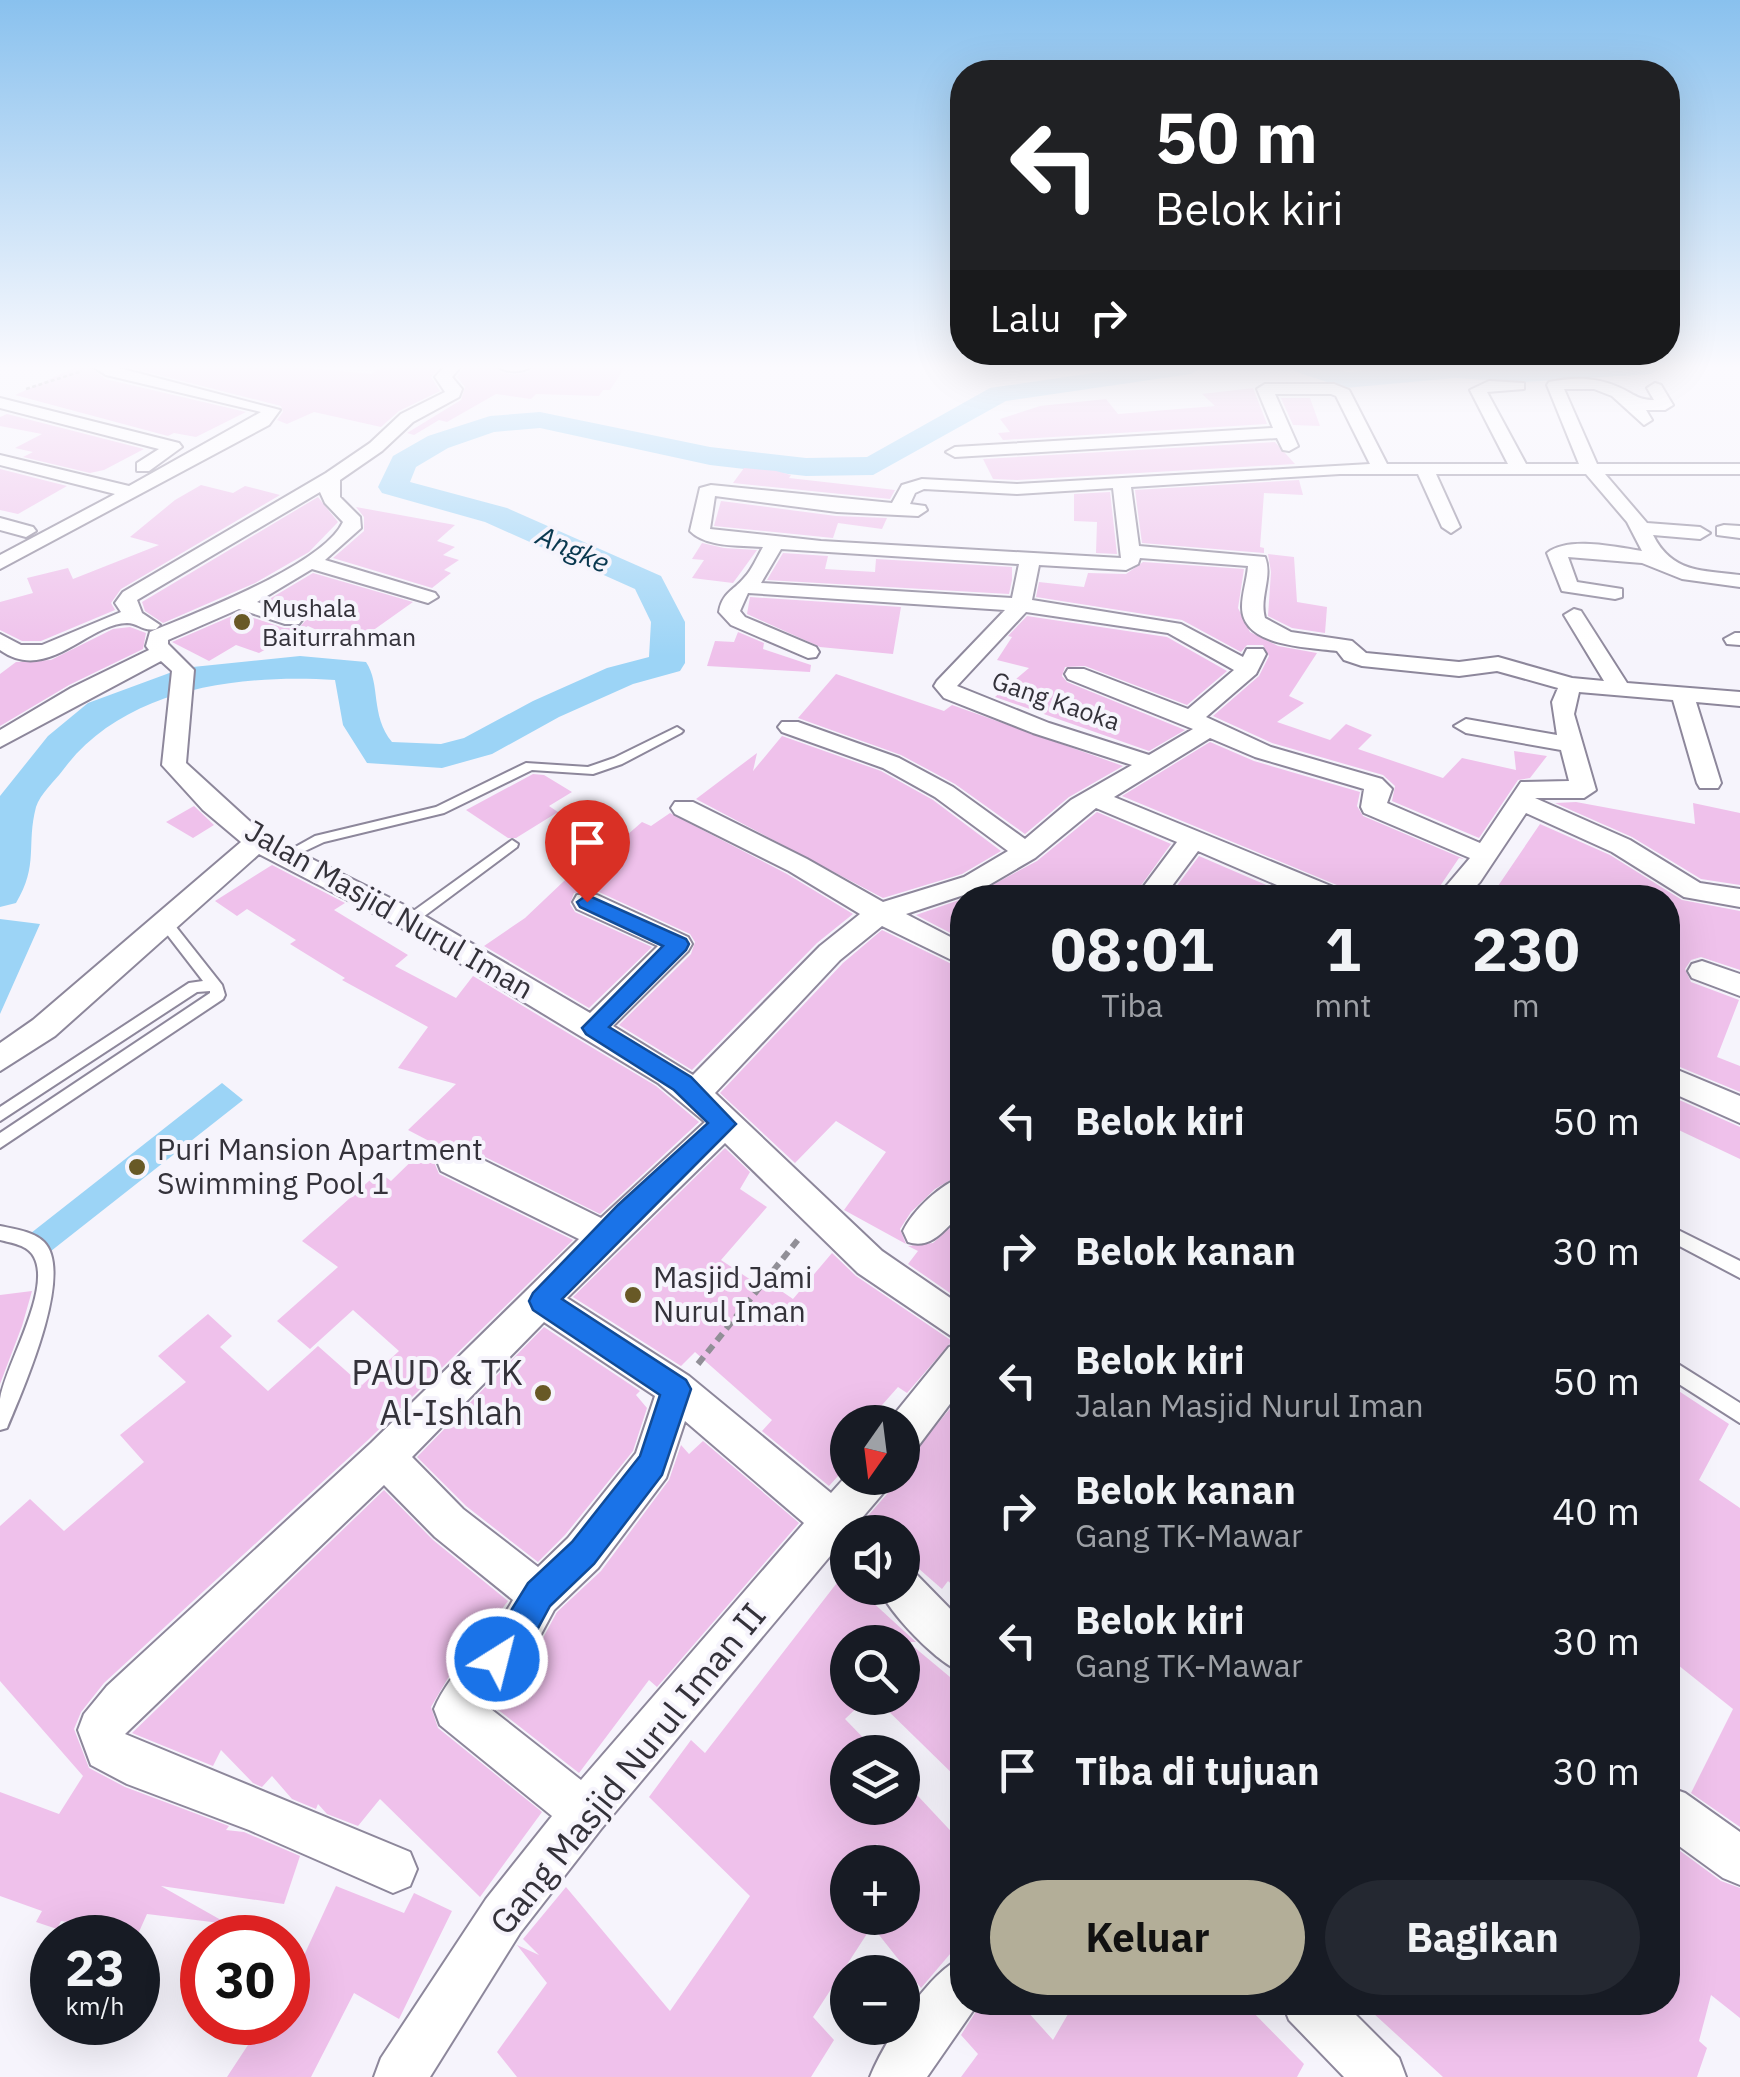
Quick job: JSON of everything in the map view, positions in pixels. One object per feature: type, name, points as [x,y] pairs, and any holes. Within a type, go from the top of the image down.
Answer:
[{"type":"street","points":[[12,463],[120,489]]},
{"type":"street","points":[[0,563],[155,463]]},
{"type":"street","points":[[0,545],[175,463]]},
{"type":"street","points":[[164,643],[134,617],[124,603],[130,596],[353,463]]},
{"type":"street","points":[[920,510],[898,508],[829,526],[774,544],[701,534],[706,492],[711,490],[829,526],[1030,560],[1126,564],[1131,560],[1130,550],[1114,482],[1095,463]]},
{"type":"street","points":[[1297,463],[1300,470]]},
{"type":"street","points":[[1378,463],[1381,469]]},
{"type":"street","points":[[1517,463],[1520,469]]},
{"type":"street","points":[[1588,463],[1641,528],[1655,559]]},
{"type":"street","points":[[898,508],[908,489],[922,484],[1017,490],[1300,470],[1738,471]]},
{"type":"street","points":[[1425,470],[1450,528]]},
{"type":"street","points":[[0,740],[311,562],[352,528],[351,515],[331,499],[328,488],[332,477]]},
{"type":"street","points":[[0,524],[26,531]]},
{"type":"street","points":[[1641,528],[1700,533]]},
{"type":"street","points":[[774,544],[751,584],[730,601],[729,612],[738,620],[808,652]]},
{"type":"street","points":[[1130,550],[1258,561],[1253,619],[1265,632],[1344,646],[1362,659],[1459,669],[1498,664],[1571,686],[1740,699]]},
{"type":"street","points":[[1614,593],[1569,587],[1558,553],[1655,559],[1674,564],[1682,573],[1740,581]]},
{"type":"street","points":[[1020,605],[1030,560]]},
{"type":"street","points":[[311,562],[428,597]]},
{"type":"street","points":[[751,584],[763,590],[1020,605],[1174,628],[1248,669]]},
{"type":"street","points":[[240,603],[292,620]]},
{"type":"street","name":"Gang Kaoka","points":[[1020,605],[945,686],[952,694],[1042,728],[1152,763]]},
{"type":"street","points":[[1574,614],[1620,689]]},
{"type":"street","points":[[0,666],[9,645],[49,650],[120,618],[134,617]]},
{"type":"street","points":[[964,885],[1026,852],[1080,806],[1152,763],[1200,723],[1248,669],[1265,632]]},
{"type":"street","name":"Jalan Masjid Nurul Iman","points":[[164,643],[183,670],[174,765],[192,787],[257,842],[410,920],[594,1028],[695,1093],[870,1262],[950,1310]]},
{"type":"street","points":[[1076,674],[1263,752],[1373,784],[1380,788],[1373,808],[1486,854]]},
{"type":"street","points":[[1462,885],[1530,787],[1584,790],[1564,714],[1563,702],[1571,686]]},
{"type":"street","points":[[1682,692],[1709,783]]},
{"type":"street","points":[[1466,726],[1574,746]]},
{"type":"street","points":[[790,727],[890,764],[944,792],[1026,852]]},
{"type":"street","points":[[1096,798],[1303,885]]},
{"type":"street","points":[[1521,801],[1621,846],[1693,891],[1740,898]]},
{"type":"street","points":[[684,808],[950,949]]},
{"type":"street","points":[[1158,885],[1194,838]]},
{"type":"street","points":[[0,1059],[44,1028],[257,842]]},
{"type":"street","points":[[695,1093],[830,952],[880,913],[950,890]]},
{"type":"street","points":[[587,902],[678,944],[594,1028]]},
{"type":"street","points":[[1702,971],[1740,985]]},
{"type":"street","points":[[1680,1083],[1740,1110]]},
{"type":"street","points":[[393,1868],[255,1808],[143,1768],[107,1749],[100,1730],[123,1702],[385,1457],[605,1236],[724,1124]]},
{"type":"street","points":[[452,1161],[605,1236]]},
{"type":"street","points":[[920,1231],[950,1202]]},
{"type":"street","points":[[542,1301],[676,1389],[830,1518]]},
{"type":"street","points":[[920,1413],[950,1374]]},
{"type":"street","points":[[584,1812],[456,1710],[518,1634],[539,1595],[583,1553],[652,1464],[676,1389]]},
{"type":"street","points":[[385,1457],[449,1523],[539,1595]]},
{"type":"street","name":"Gang Masjid Nurul Iman II","points":[[400,2077],[503,1916],[584,1812],[830,1541]]},
{"type":"street","points":[[917,1605],[950,1639]]},
{"type":"street","points":[[1680,1818],[1740,1861]]},
{"type":"street","points":[[896,2077],[950,2000]]},
{"type":"street","points":[[1320,2015],[1380,2077]]},
{"type":"lane","points":[[288,855],[320,838],[440,810],[530,766],[589,771],[618,762],[677,731]]},
{"type":"lane","points":[[410,920],[512,844]]},
{"type":"lane","points":[[0,1142],[218,995],[164,921]]},
{"type":"lane","points":[[0,1115],[194,986],[214,986]]},
{"type":"lane","points":[[50,1082],[69,1096]]},
{"type":"lane","points":[[0,1233],[30,1241],[47,1262],[46,1288],[0,1421]]},
{"type":"lane","points":[[1680,1238],[1740,1270]]},
{"type":"lane","points":[[1680,1374],[1740,1414]]},
{"type":"path","points":[[676,1389],[772,1276],[816,1212]]},
{"type":"water","points":[[0,919],[40,924],[0,1014]]},
{"type":"water","name":"Puri Mansion Apartment Swimming Pool 1","points":[[222,1083],[243,1100],[51,1251],[31,1233]]},
{"type":"building","points":[[48,463],[117,463],[90,473]]},
{"type":"building","points":[[985,463],[1295,464],[1017,480],[993,479]]},
{"type":"building","points":[[744,468],[776,471],[791,475],[789,478],[895,490],[890,499],[733,483]]},
{"type":"building","points":[[0,469],[67,486],[18,514],[0,510]]},
{"type":"building","points":[[1299,480],[1303,495],[1264,493],[1260,547],[1264,553],[1142,543],[1135,490]]},
{"type":"building","points":[[201,485],[233,493],[245,486],[280,495],[121,589],[111,603],[115,610],[41,641],[22,641],[0,630],[0,602],[33,593],[27,578],[68,568],[73,579],[159,545],[130,537],[175,500]]},
{"type":"building","points":[[1110,492],[1117,554],[1096,553],[1097,522],[1074,521],[1074,494]]},
{"type":"building","points":[[318,497],[338,522],[309,552],[255,583],[163,623],[145,611],[142,602]]},
{"type":"building","points":[[721,501],[836,516],[887,518],[882,529],[838,523],[833,538],[714,526]]},
{"type":"building","points":[[356,507],[455,525],[437,541],[455,547],[443,555],[459,560],[444,570],[451,573],[432,588],[333,558],[364,531],[364,517]]},
{"type":"building","points":[[702,543],[757,550],[733,583],[692,578],[704,560],[692,559]]},
{"type":"building","points":[[783,553],[828,556],[825,569],[875,572],[876,559],[1012,567],[1012,580],[1009,594],[767,580]]},
{"type":"building","points":[[1268,554],[1294,557],[1297,602],[1327,607],[1325,633],[1292,628],[1268,616]]},
{"type":"building","points":[[1143,562],[1244,569],[1238,608],[1250,632],[1278,646],[1317,653],[1289,696],[1304,703],[1277,722],[1330,740],[1346,724],[1372,735],[1358,749],[1443,778],[1462,758],[1516,770],[1514,751],[1547,756],[1530,778],[1518,780],[1479,838],[1392,801],[1395,786],[1383,775],[1272,743],[1213,716],[1259,676],[1269,656],[1263,645],[1247,645],[1241,652],[1182,620],[1036,597],[1039,582],[1084,587],[1088,573],[1126,574]]},
{"type":"building","points":[[313,573],[413,602],[351,646],[308,626],[259,653],[236,645],[209,661],[172,642],[239,613],[284,628],[299,628],[306,620],[302,614],[266,601]]},
{"type":"building","points":[[750,597],[901,607],[893,654],[820,647],[747,614]]},
{"type":"building","points":[[1027,616],[1167,637],[1227,671],[1187,705],[1085,666],[1065,667],[1062,676],[1067,682],[1185,730],[1149,751],[995,697],[1029,668],[997,660],[1012,637],[1008,636]]},
{"type":"building","points":[[130,627],[146,633],[143,649],[69,685],[0,726],[0,674],[16,662],[51,660],[113,629]]},
{"type":"building","points":[[738,632],[764,643],[763,649],[811,665],[810,672],[707,666],[715,641],[734,642]]},
{"type":"building","points":[[836,674],[944,711],[952,705],[1123,766],[1069,797],[1025,834],[955,784],[901,755],[798,718]]},
{"type":"building","points":[[782,736],[881,771],[933,800],[1001,851],[962,874],[883,898],[696,799],[757,753],[753,771]]},
{"type":"building","points":[[1210,742],[1254,761],[1360,792],[1357,806],[1363,816],[1464,859],[1459,858],[1441,885],[1337,885],[1122,796]]},
{"type":"building","points":[[533,774],[544,775],[572,792],[549,806],[558,812],[516,838],[508,838],[466,810]]},
{"type":"building","points":[[1576,802],[1695,824],[1693,803],[1740,813],[1740,885],[1701,879],[1632,837],[1555,803]]},
{"type":"building","points":[[194,806],[214,825],[193,838],[166,822]]},
{"type":"building","points":[[1097,812],[1171,844],[1141,885],[992,885],[1037,861]]},
{"type":"building","points":[[670,813],[787,874],[853,914],[817,943],[692,1070],[619,1025],[691,954],[695,942],[690,934],[599,892],[574,893],[570,904],[575,912],[652,947],[589,1008],[484,946],[525,918],[602,845],[611,849],[642,822],[651,826]]},
{"type":"building","points":[[1540,824],[1610,855],[1658,885],[1499,885]]},
{"type":"building","points":[[1199,856],[1266,885],[1178,885]]},
{"type":"building","points":[[272,865],[345,903],[334,910],[408,955],[395,966],[456,998],[473,976],[656,1086],[699,1122],[600,1214],[467,1148],[452,1143],[438,1150],[434,1162],[439,1174],[573,1240],[368,1440],[104,1683],[81,1712],[74,1729],[89,1768],[125,1787],[229,1826],[226,1830],[244,1832],[300,1856],[284,1904],[161,1886],[212,1915],[180,1915],[180,1918],[147,1914],[40,1915],[42,1911],[0,1896],[0,1792],[59,1814],[83,1776],[0,1681],[0,1526],[30,1499],[64,1531],[144,1462],[120,1435],[186,1382],[158,1356],[208,1314],[232,1336],[220,1347],[268,1391],[318,1346],[362,1385],[399,1351],[353,1310],[310,1349],[277,1321],[338,1267],[302,1241],[379,1172],[391,1181],[431,1142],[408,1130],[456,1084],[398,1068],[428,1027],[342,980],[345,978],[290,944],[296,940],[247,909],[237,916],[215,901]]},
{"type":"building","points":[[1680,899],[1740,911],[1740,970],[1701,957],[1691,960],[1685,969],[1691,982],[1739,1000],[1717,1057],[1740,1066],[1740,1092],[1680,1067]]},
{"type":"building","points":[[950,903],[950,933],[916,915]]},
{"type":"building","points":[[882,930],[950,963],[950,1180],[911,1212],[900,1229],[906,1244],[844,1210],[886,1152],[836,1121],[795,1163],[720,1093],[843,963]]},
{"type":"building","points":[[1680,1100],[1740,1127],[1740,1159],[1680,1131]]},
{"type":"building","points":[[725,1148],[750,1172],[740,1189],[767,1207],[721,1260],[766,1290],[771,1284],[793,1299],[832,1253],[856,1276],[950,1340],[907,1393],[898,1387],[882,1405],[830,1405],[829,1486],[762,1431],[772,1420],[695,1352],[681,1366],[573,1297]]},
{"type":"building","points":[[950,1228],[950,1293],[908,1264],[918,1251],[908,1246],[933,1243]]},
{"type":"building","points":[[32,1291],[22,1326],[0,1384],[0,1295]]},
{"type":"building","points":[[544,1327],[640,1391],[636,1395],[647,1408],[633,1451],[538,1562],[466,1506],[417,1457]]},
{"type":"building","points":[[1680,1392],[1729,1424],[1699,1480],[1740,1508],[1740,1827],[1691,1793],[1733,1709],[1680,1667]]},
{"type":"building","points":[[950,1409],[950,1583],[942,1589],[920,1570],[920,1515],[869,1515],[886,1495],[920,1495],[920,1445]]},
{"type":"building","points":[[703,1441],[799,1523],[657,1687],[649,1680],[579,1773],[492,1705],[536,1651],[557,1612],[601,1571],[669,1480],[681,1445],[689,1454]]},
{"type":"building","points":[[384,1490],[433,1540],[508,1601],[448,1678],[431,1707],[438,1728],[542,1812],[480,1897],[380,1799],[358,1826],[327,1814],[318,1804],[316,1809],[292,1799],[272,1776],[262,1787],[253,1783],[221,1750],[213,1766],[132,1733]]},
{"type":"building","points":[[830,1592],[830,1605],[876,1605],[897,1625],[830,1625],[830,1715],[849,1715],[845,1719],[861,1735],[830,1735],[830,1825],[920,1825],[920,1798],[950,1830],[950,1954],[921,1988],[920,1955],[895,1955],[879,1935],[920,1935],[920,1845],[830,1845],[830,1935],[866,1935],[853,1955],[830,1955],[830,1991],[813,2017],[830,2036],[831,2045],[811,2077],[517,2077],[497,2052],[547,1983],[517,1945],[539,1955],[523,1939],[566,1887],[670,2011],[750,1896],[649,1797],[691,1740],[705,1753]]},
{"type":"building","points":[[920,1652],[950,1677],[950,1771],[920,1742],[920,1735],[913,1735],[892,1715],[920,1715]]},
{"type":"building","points":[[1680,1851],[1721,1881],[1740,1888],[1740,2018],[1711,1995],[1699,2041],[1707,2048],[1697,2077],[1443,2077],[1375,2015],[1680,2015]]},
{"type":"building","points":[[336,1886],[404,1913],[414,1893],[452,1911],[399,2019],[354,1993],[311,2077],[227,2077],[248,2045],[310,2045],[310,1942]]},
{"type":"building","points":[[974,2015],[1031,2015],[1053,2040],[1067,2015],[1256,2015],[1304,2064],[1297,2077],[961,2077],[978,2054],[961,2035]]},
{"type":"waterway","name":"Angke","points":[[0,892],[9,874],[16,803],[62,744],[101,711],[183,679],[300,667],[353,670],[358,715],[381,754],[442,756],[478,746],[546,709],[620,676],[667,663],[668,622],[649,583],[496,515],[393,487],[403,463]]},
{"type":"waterway","name":"Angke","points":[[770,463],[806,467],[878,463]]},
{"type":"place","name":"Mushala Baiturrahman","points":[[242,622]]},
{"type":"place","name":"Puri Mansion Apartment Swimming Pool 1","points":[[137,1167]]},
{"type":"place","name":"Masjid Jami Nurul Iman","points":[[633,1295]]},
{"type":"place","name":"PAUD & TK Al-Ishlah","points":[[543,1393]]},
{"type":"route","points":[[497,1659],[518,1634],[539,1595],[583,1553],[652,1464],[676,1389],[542,1301],[627,1213],[724,1124],[683,1083],[594,1028],[678,944],[587,902]]}]
